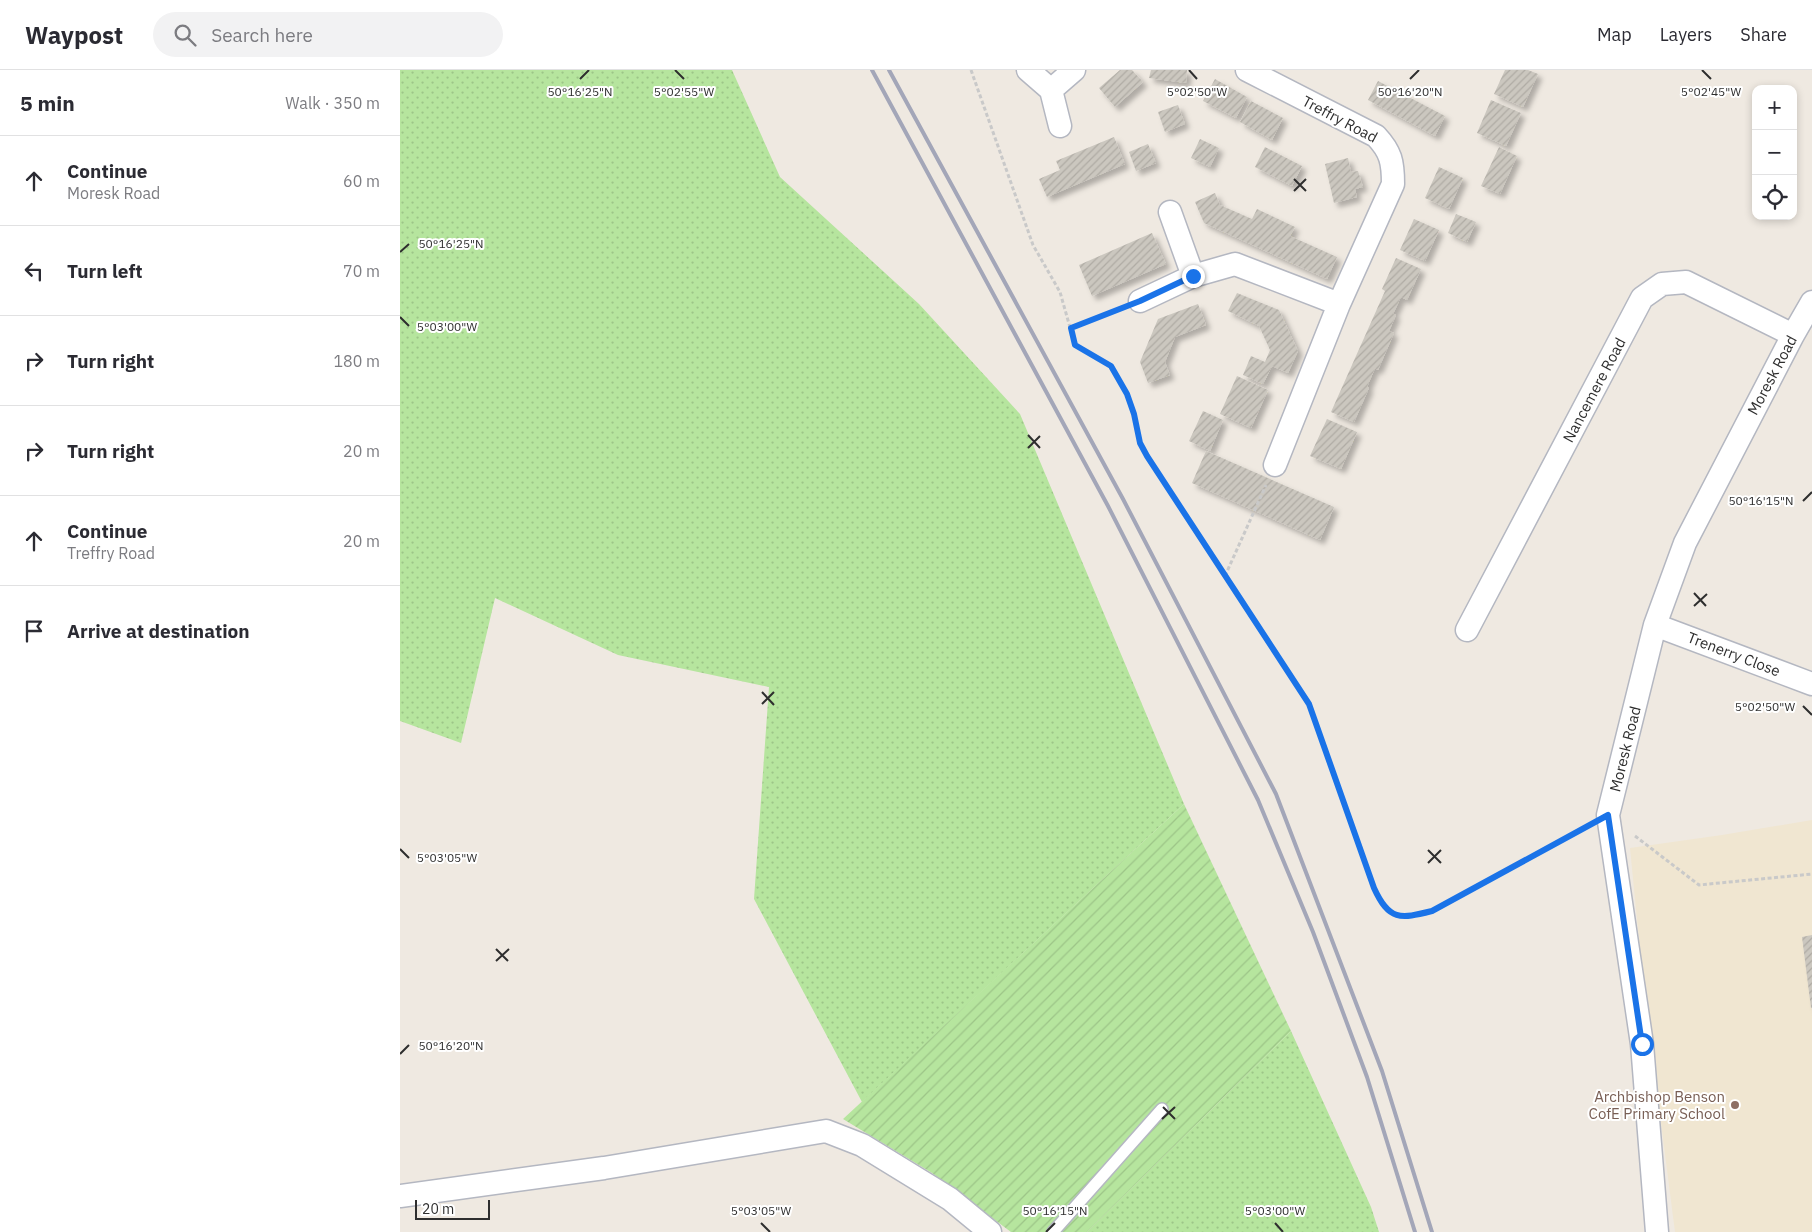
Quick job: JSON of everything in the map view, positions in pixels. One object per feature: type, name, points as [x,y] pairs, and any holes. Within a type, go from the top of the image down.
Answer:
[{"type":"street","points":[[1028,70],[1051,90],[1060,126]]},
{"type":"street","points":[[1051,90],[1074,70]]},
{"type":"street","name":"Treffry Road","points":[[1247,70],[1376,136],[1385,145],[1393,164],[1393,184],[1338,304],[1275,465]]},
{"type":"street","points":[[1170,212],[1193,276]]},
{"type":"street","points":[[1140,301],[1193,276],[1235,264],[1338,304]]},
{"type":"street","name":"Nancemere Road","points":[[1467,630],[1642,298],[1662,284],[1686,282],[1793,335]]},
{"type":"street","name":"Moresk Road","points":[[1657,1232],[1642,1044],[1608,815],[1656,625],[1685,543],[1812,302]]},
{"type":"street","name":"Trenerry Close","points":[[1656,625],[1812,684]]},
{"type":"street","points":[[400,1196],[604,1168],[826,1131],[862,1145],[950,1199],[990,1232]]},
{"type":"lane","points":[[1053,1232],[1162,1108]]},
{"type":"path","points":[[971,70],[1033,245],[1060,292],[1075,345],[1106,362],[1118,377],[1127,394],[1134,414],[1140,443],[1147,456],[1309,704],[1374,888],[1382,904],[1399,916],[1407,917],[1432,911],[1608,815],[1699,885],[1812,874]]},
{"type":"path","points":[[1071,328],[1140,301]]},
{"type":"path","points":[[1225,576],[1275,465]]},
{"type":"shaded area","name":"Archbishop Benson CofE Primary School","points":[[1812,820],[1812,1232],[1675,1232],[1644,991],[1630,848]]},
{"type":"green space","points":[[400,70],[732,70],[780,177],[919,304],[1020,414],[1184,804],[862,1102],[754,899],[769,687],[618,655],[495,598],[461,743],[400,721]]},
{"type":"green space","points":[[1184,804],[1291,1031],[1087,1232],[1011,1232],[932,1173],[843,1119]]},
{"type":"green space","points":[[1291,1031],[1371,1207],[1379,1232],[1087,1232]]},
{"type":"building","points":[[1120,70],[1132,70],[1143,82],[1115,107],[1099,88]]},
{"type":"building","points":[[1151,70],[1187,70],[1186,83],[1149,78]]},
{"type":"building","points":[[1505,70],[1528,70],[1538,74],[1523,107],[1494,94]]},
{"type":"building","points":[[1215,79],[1247,97],[1236,118],[1203,101]]},
{"type":"building","points":[[1378,81],[1445,116],[1435,136],[1368,100]]},
{"type":"building","points":[[1491,100],[1521,113],[1506,146],[1477,133]]},
{"type":"building","points":[[1251,101],[1283,118],[1272,140],[1240,122]]},
{"type":"building","points":[[1178,105],[1185,124],[1165,132],[1158,112]]},
{"type":"building","points":[[1114,137],[1125,164],[1047,197],[1039,179],[1060,170],[1056,161]]},
{"type":"building","points":[[1200,139],[1219,148],[1210,167],[1191,158]]},
{"type":"building","points":[[1148,144],[1156,163],[1136,171],[1129,152]]},
{"type":"building","points":[[1265,147],[1302,166],[1292,186],[1255,167]]},
{"type":"building","points":[[1499,147],[1517,156],[1500,194],[1481,186]]},
{"type":"building","points":[[1348,158],[1351,172],[1358,171],[1363,187],[1355,189],[1357,197],[1334,203],[1325,164]]},
{"type":"building","points":[[1439,167],[1463,178],[1449,209],[1425,198]]},
{"type":"building","points":[[1215,193],[1220,205],[1252,219],[1257,209],[1295,227],[1290,236],[1337,257],[1327,279],[1204,223],[1195,202]]},
{"type":"building","points":[[1456,214],[1476,222],[1467,242],[1448,233]]},
{"type":"building","points":[[1414,219],[1439,230],[1425,261],[1400,250]]},
{"type":"building","points":[[1152,233],[1166,264],[1092,296],[1079,265]]},
{"type":"building","points":[[1396,258],[1421,269],[1407,300],[1401,297],[1393,314],[1396,315],[1389,331],[1394,333],[1378,370],[1375,368],[1367,387],[1369,388],[1354,422],[1331,412],[1385,291],[1382,289]]},
{"type":"building","points":[[1237,293],[1279,310],[1298,351],[1288,373],[1272,366],[1263,384],[1243,375],[1251,356],[1265,362],[1270,350],[1259,326],[1228,311]]},
{"type":"building","points":[[1198,304],[1206,325],[1175,337],[1165,362],[1170,375],[1148,383],[1140,362],[1158,319]]},
{"type":"building","points":[[1237,376],[1268,390],[1251,428],[1220,414]]},
{"type":"building","points":[[1203,411],[1223,420],[1210,451],[1189,441]]},
{"type":"building","points":[[1327,419],[1357,432],[1341,469],[1310,456]]},
{"type":"building","points":[[1206,451],[1334,507],[1320,540],[1192,483]]},
{"type":"building","points":[[1812,935],[1812,1008],[1811,1008],[1802,937]]},
{"type":"railway","points":[[872,70],[1108,506],[1258,800],[1313,932],[1367,1077],[1415,1232]]},
{"type":"railway","points":[[889,70],[1123,499],[1276,794],[1382,1071],[1432,1232]]},
{"type":"place","name":"Archbishop Benson CofE Primary School","points":[[1735,1105]]},
{"type":"route","points":[[1193,276],[1140,301],[1071,328],[1075,345],[1111,366],[1127,394],[1134,414],[1140,443],[1147,456],[1309,704],[1374,888],[1382,904],[1399,916],[1407,917],[1432,911],[1608,815],[1642,1044]]}]
